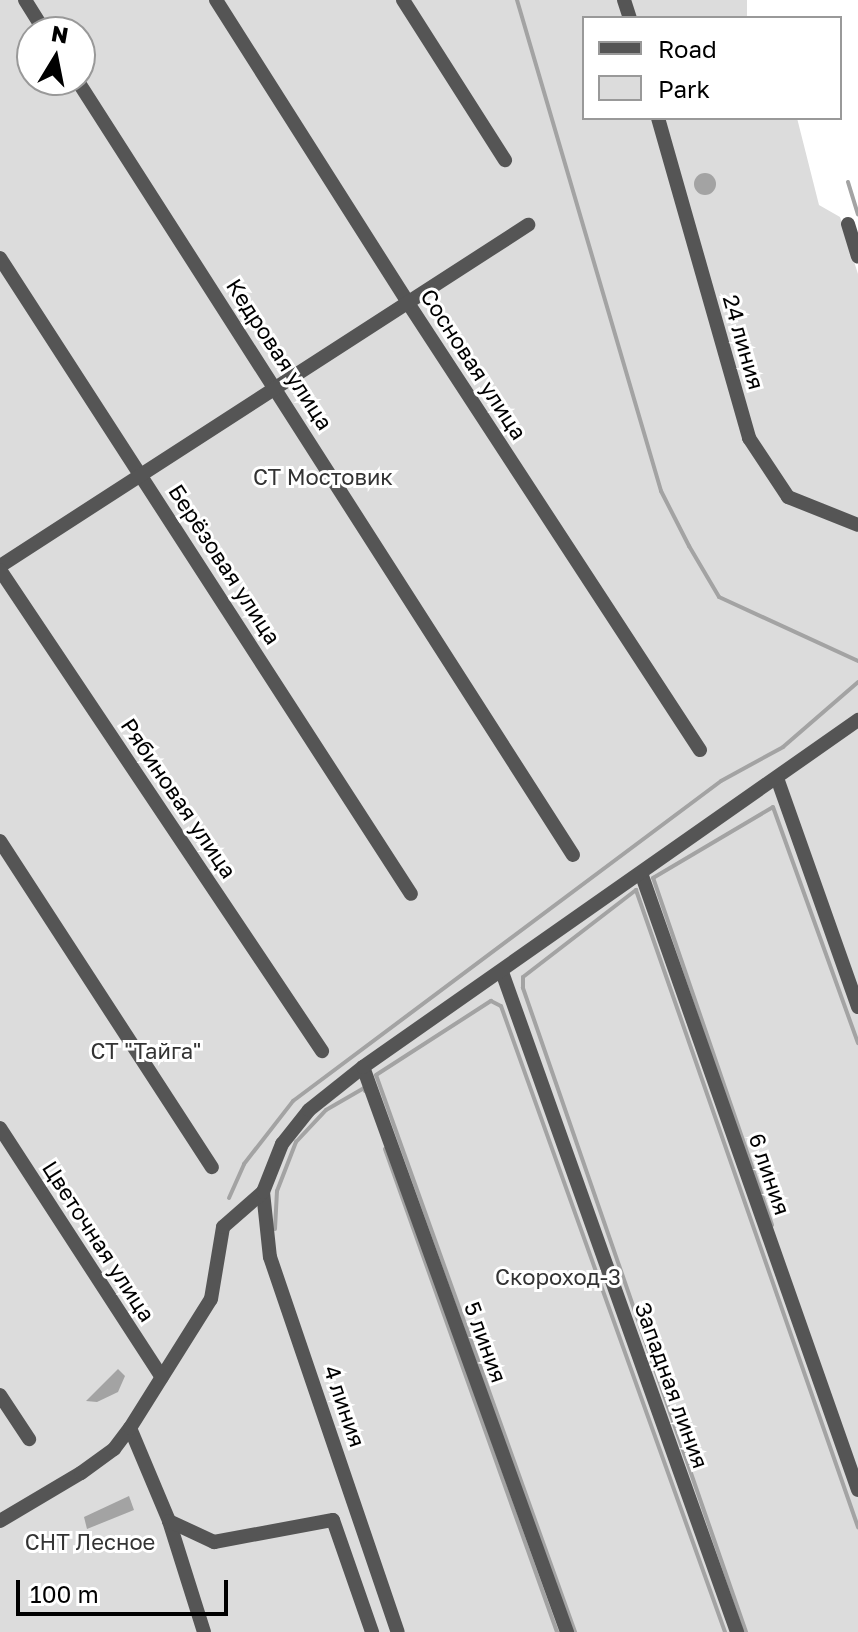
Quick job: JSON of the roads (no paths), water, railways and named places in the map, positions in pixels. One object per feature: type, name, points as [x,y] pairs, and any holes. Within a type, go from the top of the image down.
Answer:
[{"type":"street","name":"Сосновая улица","points":[[216,0],[408,303],[700,750]]},
{"type":"street","points":[[403,0],[505,160]]},
{"type":"street","name":"Кедровая улица","points":[[87,96],[573,855]]},
{"type":"street","name":"24 линия","points":[[659,120],[749,438],[788,497],[858,525]]},
{"type":"street","points":[[848,224],[858,257]]},
{"type":"street","points":[[0,568],[528,225]]},
{"type":"street","name":"Берёзовая улица","points":[[0,258],[411,894]]},
{"type":"street","name":"Рябиновая улица","points":[[0,568],[322,1051]]},
{"type":"street","points":[[0,1521],[114,1449],[130,1428],[211,1299],[223,1227],[263,1192],[282,1144],[309,1110],[363,1067],[858,720]]},
{"type":"street","points":[[777,778],[858,1007]]},
{"type":"street","points":[[0,841],[212,1167]]},
{"type":"street","name":"6 линия","points":[[641,873],[858,1490]]},
{"type":"street","name":"Западная линия","points":[[502,972],[737,1632]]},
{"type":"street","name":"5 линия","points":[[363,1067],[567,1632]]},
{"type":"street","name":"Цветочная улица","points":[[0,1128],[162,1377]]},
{"type":"street","name":"4 линия","points":[[263,1192],[270,1257],[398,1632]]},
{"type":"street","points":[[0,1395],[29,1439]]},
{"type":"street","points":[[130,1428],[169,1521],[204,1632]]},
{"type":"street","points":[[169,1521],[214,1542],[333,1520],[372,1632]]},
{"type":"waterway","points":[[517,0],[661,491],[689,546],[719,597],[858,661]]},
{"type":"waterway","points":[[848,182],[858,214]]},
{"type":"waterway","points":[[229,1198],[244,1164],[293,1101],[721,781],[783,747],[858,682]]},
{"type":"waterway","points":[[772,1225],[653,878],[773,807],[858,1043]]},
{"type":"waterway","points":[[746,1632],[523,988],[523,977],[636,890],[858,1527]]},
{"type":"waterway","points":[[575,1632],[376,1075],[491,1001],[501,1006],[725,1632]]},
{"type":"waterway","points":[[275,1229],[277,1191],[296,1142],[326,1110],[364,1088],[365,1091]]},
{"type":"waterway","points":[[385,1149],[557,1632]]},
{"type":"park label","name":"СТ Мостовик","points":[[323,477]]},
{"type":"park label","name":"СТ \"Тайга\"","points":[[146,1051]]},
{"type":"park label","name":"Скороход-3","points":[[558,1277]]},
{"type":"park label","name":"СНТ Лесное","points":[[90,1542]]}]
